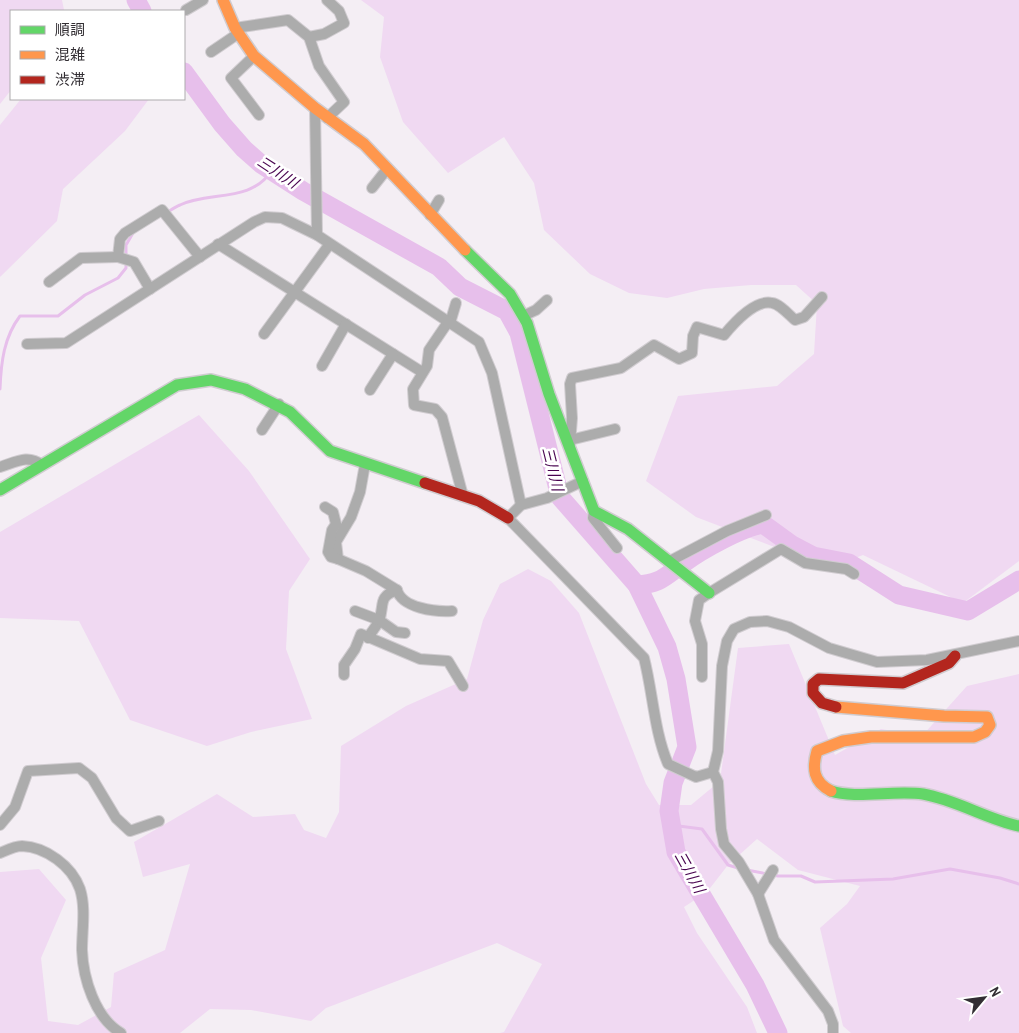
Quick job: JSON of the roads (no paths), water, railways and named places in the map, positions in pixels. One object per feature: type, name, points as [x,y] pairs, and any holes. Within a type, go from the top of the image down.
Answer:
[{"type":"street","points":[[186,10],[202,0]]},
{"type":"street","points":[[224,0],[237,31],[254,56],[327,118],[364,144],[479,266],[510,294],[523,316],[594,511],[593,518],[617,548]]},
{"type":"street","points":[[308,37],[324,34],[344,23],[339,11],[327,0]]},
{"type":"street","points":[[211,52],[237,31],[288,20],[308,37],[319,66],[344,102],[327,118]]},
{"type":"street","points":[[254,56],[231,78],[259,115]]},
{"type":"street","points":[[315,108],[317,235]]},
{"type":"street","points":[[372,188],[387,169]]},
{"type":"street","points":[[430,215],[439,200]]},
{"type":"street","points":[[150,288],[125,258],[120,239],[125,232],[162,210],[200,256]]},
{"type":"street","points":[[27,344],[66,343],[218,244],[265,218],[282,218],[317,235],[329,245],[479,342],[485,352],[492,373],[521,505]]},
{"type":"street","points":[[218,244],[422,372]]},
{"type":"street","points":[[264,334],[294,290],[329,245]]},
{"type":"street","points":[[49,282],[81,258],[125,258]]},
{"type":"street","points":[[570,444],[572,418],[570,384],[572,378],[621,368],[654,345],[679,359],[688,357],[692,354],[693,336],[697,327],[724,335],[744,313],[767,303],[778,306],[795,320],[804,317],[822,297]]},
{"type":"street","points":[[523,316],[536,310],[548,300]]},
{"type":"street","points":[[456,303],[449,322],[429,350],[427,366],[413,389],[414,405],[435,409],[442,417],[464,496]]},
{"type":"street","points":[[322,366],[346,324]]},
{"type":"street","points":[[370,390],[393,354]]},
{"type":"street","points":[[0,490],[177,385],[210,380],[235,386],[278,404],[299,419],[318,443],[330,451],[479,501],[508,518],[644,658],[660,744],[668,764],[696,777],[706,776],[713,772]]},
{"type":"street","points":[[262,430],[278,404]]},
{"type":"street","points":[[570,444],[614,429]]},
{"type":"street","points":[[0,467],[28,458],[34,459],[42,465]]},
{"type":"street","points":[[338,559],[336,542],[351,517],[360,492],[365,464]]},
{"type":"street","points":[[508,518],[521,505],[548,498],[583,481]]},
{"type":"street","points":[[325,507],[330,508],[336,517],[336,524],[332,530],[328,552],[332,557],[366,571],[396,590],[400,598],[411,605],[440,611],[452,611]]},
{"type":"street","points":[[594,511],[628,529],[709,593]]},
{"type":"street","points":[[672,562],[727,531],[766,515]]},
{"type":"street","points":[[702,677],[702,644],[695,621],[699,600],[709,593],[781,549],[805,563],[846,569],[854,574]]},
{"type":"street","points":[[368,638],[379,620],[383,598],[387,593],[396,590]]},
{"type":"street","points":[[355,611],[379,620],[396,632],[405,633]]},
{"type":"street","points":[[833,1033],[833,1024],[828,1011],[774,940],[758,894],[739,862],[724,844],[720,829],[718,782],[713,772],[718,752],[723,652],[734,629],[750,622],[767,621],[790,627],[829,648],[877,662],[927,660],[1019,642]]},
{"type":"street","points":[[344,675],[346,660],[352,654],[361,634],[420,659],[448,661],[463,686]]},
{"type":"street","points":[[955,656],[949,663],[903,683],[831,678],[819,680],[813,684],[813,694],[822,703],[834,707],[987,718],[990,725],[988,731],[980,736],[962,738],[881,736],[841,741],[817,751],[813,764],[813,773],[818,782],[835,793],[878,792],[932,796],[998,823],[1019,826]]},
{"type":"street","points":[[0,825],[15,807],[28,771],[79,768],[92,778],[116,818],[130,831],[159,821]]},
{"type":"street","points":[[0,853],[22,846],[39,850],[49,854],[63,864],[73,875],[80,889],[83,903],[82,952],[91,995],[114,1029],[121,1033]]},
{"type":"street","points":[[758,894],[772,870]]},
{"type":"waterway","name":"三川川","points":[[136,0],[141,10]]},
{"type":"waterway","name":"三川川","points":[[185,73],[222,124],[244,149],[261,164],[303,191],[439,267],[460,287],[507,311],[519,333],[560,497],[637,585],[667,647],[676,679],[687,747],[673,783],[669,811],[676,852],[755,985],[778,1033]]},
{"type":"waterway","points":[[166,213],[191,201],[242,192],[263,180],[272,170]]},
{"type":"waterway","points":[[0,389],[4,350],[10,332],[20,316],[58,316],[85,295],[118,278],[126,268],[126,245],[133,233]]},
{"type":"waterway","points":[[637,585],[657,581],[711,546],[734,534],[763,524],[792,545],[813,556],[849,563],[899,595],[968,611],[1019,580]]},
{"type":"waterway","points":[[671,825],[702,829],[728,865],[738,868]]},
{"type":"waterway","points":[[747,870],[778,876],[801,876],[815,882],[893,879],[950,869],[1000,878],[1019,884]]}]
